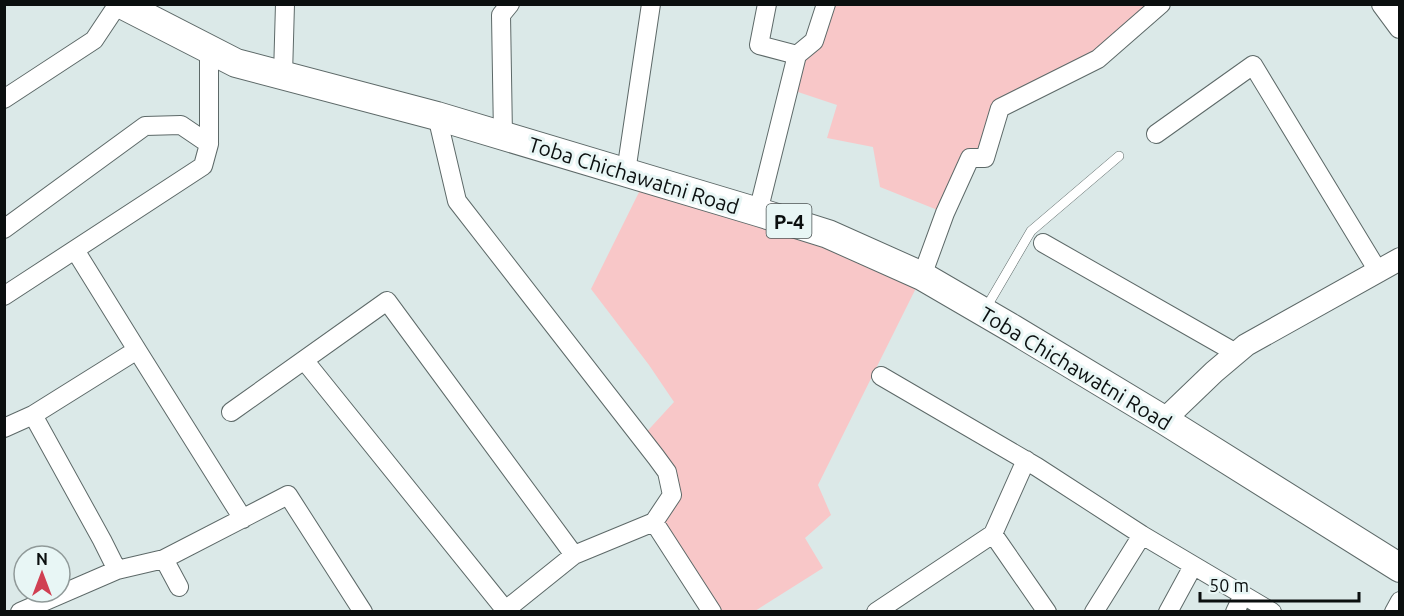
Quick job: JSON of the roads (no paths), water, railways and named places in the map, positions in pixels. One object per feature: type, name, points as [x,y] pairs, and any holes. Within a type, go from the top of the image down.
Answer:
[{"type":"main road","name":"Toba Chichawatni Road","points":[[127,6],[236,63],[437,116],[828,234],[922,276],[1164,420],[1400,568]]},
{"type":"street","points":[[283,75],[285,4]]},
{"type":"street","points":[[503,136],[501,15],[510,4]]},
{"type":"street","points":[[626,172],[651,4]]},
{"type":"street","points":[[767,4],[759,45],[797,55]]},
{"type":"street","points":[[758,212],[797,55],[814,41],[826,4]]},
{"type":"street","points":[[922,276],[945,213],[970,158],[985,158],[1000,108],[1098,59],[1161,4]]},
{"type":"street","points":[[1383,4],[1400,27]]},
{"type":"street","points":[[4,99],[94,40],[127,6]]},
{"type":"street","points":[[4,296],[203,166],[209,144],[209,49]]},
{"type":"street","points":[[1156,134],[1253,65],[1378,271]]},
{"type":"street","points":[[304,360],[505,611],[574,555],[654,522],[672,495],[667,472],[457,201],[437,116]]},
{"type":"street","points":[[4,230],[145,126],[181,125],[209,144]]},
{"type":"street","points":[[1043,243],[1236,353]]},
{"type":"street","points":[[75,250],[243,519]]},
{"type":"street","points":[[1164,420],[1246,345],[1400,259]]},
{"type":"street","points":[[231,412],[387,301],[574,555]]},
{"type":"street","points":[[4,428],[33,415],[137,350]]},
{"type":"street","points":[[881,376],[1026,460],[1142,535],[1272,612]]},
{"type":"street","points":[[33,415],[117,570]]},
{"type":"street","points":[[876,612],[993,534],[1026,460]]},
{"type":"street","points":[[20,612],[117,570],[164,559],[288,495],[363,612]]},
{"type":"street","points":[[654,522],[712,612]]},
{"type":"street","points":[[993,534],[1047,612]]},
{"type":"street","points":[[1094,612],[1142,535]]},
{"type":"street","points":[[164,559],[179,587]]},
{"type":"street","points":[[1168,612],[1193,566]]},
{"type":"street","points":[[1235,612],[1243,595]]},
{"type":"street","points":[[1394,612],[1400,601]]},
{"type":"lane","points":[[983,312],[1031,231],[1119,156]]}]
